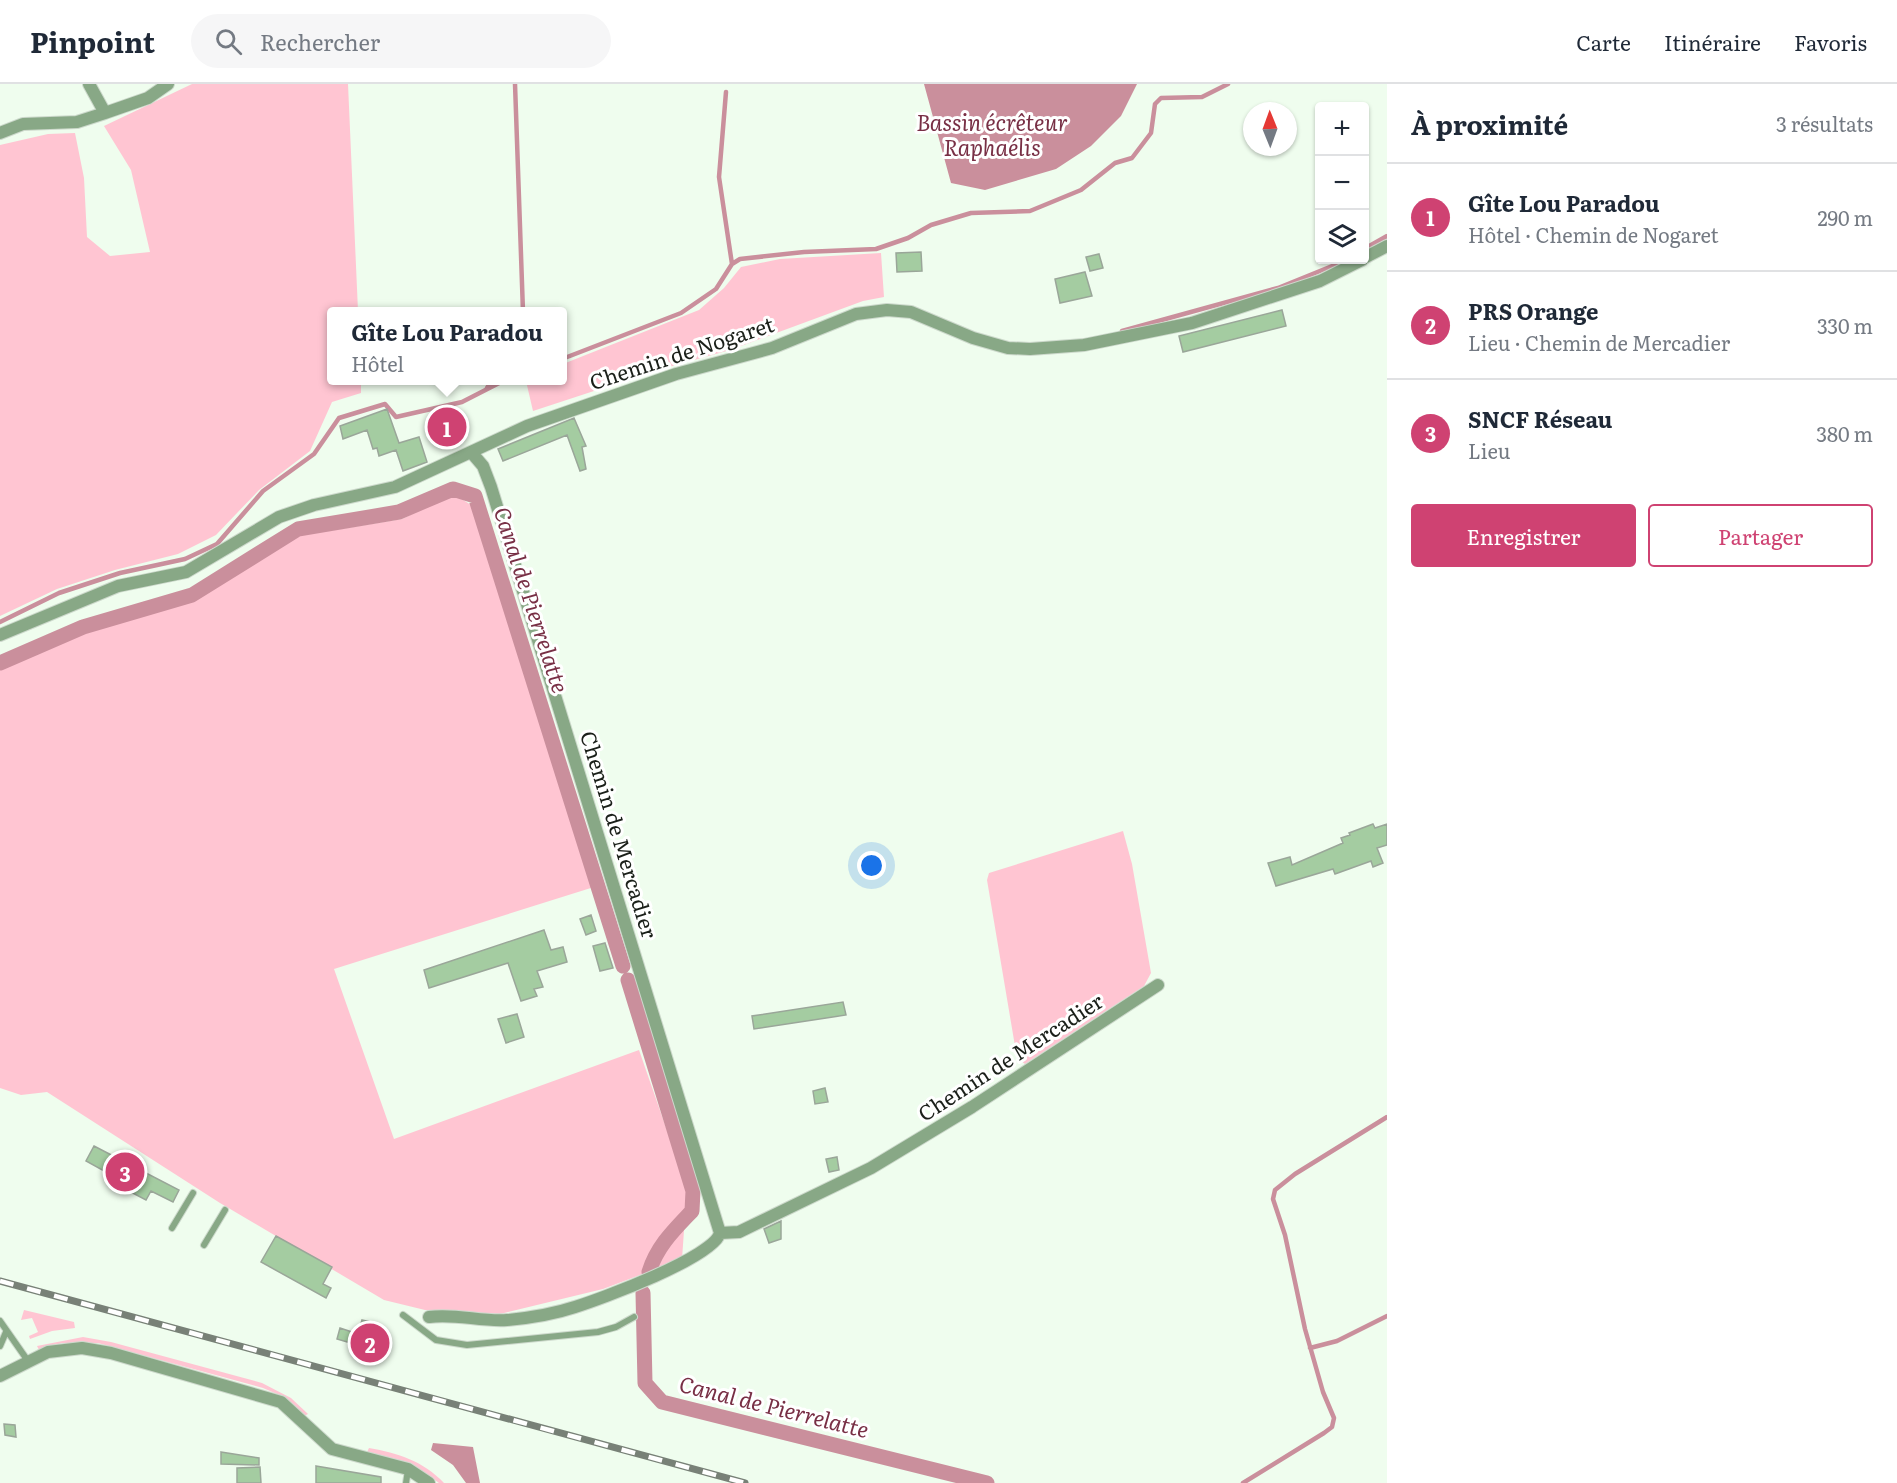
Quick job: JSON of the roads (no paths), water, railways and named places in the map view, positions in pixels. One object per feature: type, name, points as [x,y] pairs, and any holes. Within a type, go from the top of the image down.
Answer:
[{"type":"street","points":[[89,84],[105,113]]},
{"type":"street","points":[[0,133],[23,124],[77,122],[148,98],[168,84]]},
{"type":"street","name":"Chemin de Nogaret","points":[[1369,256],[1387,246]]},
{"type":"street","name":"Chemin de Nogaret","points":[[0,635],[118,586],[186,572],[279,517],[395,486],[527,426],[676,374],[772,348],[856,314],[887,310],[911,312],[973,338],[1008,348],[1030,349],[1084,345],[1192,323],[1320,281],[1353,264]]},
{"type":"street","name":"Chemin de Mercadier","points":[[471,452],[483,466],[491,487],[720,1233],[739,1232],[871,1168],[972,1107],[1158,985]]},
{"type":"street","points":[[429,1317],[444,1315],[506,1320],[573,1308],[623,1290],[692,1258],[712,1245],[720,1233]]},
{"type":"street","points":[[0,1376],[48,1352],[82,1348],[111,1353],[254,1392],[281,1402],[332,1449],[408,1469],[429,1483]]},
{"type":"lane","points":[[172,1228],[193,1193]]},
{"type":"lane","points":[[204,1245],[225,1210]]},
{"type":"lane","points":[[403,1315],[436,1340],[467,1345],[598,1332],[616,1327],[634,1317]]},
{"type":"lane","points":[[0,1320],[28,1362]]},
{"type":"lane","points":[[0,1346],[6,1332]]},
{"type":"lane","points":[[406,1483],[408,1469]]},
{"type":"water","name":"Bassin écrêteur Raphaélis","points":[[924,84],[1137,84],[1121,116],[1091,146],[1056,169],[985,190],[951,183]]},
{"type":"water","points":[[433,1443],[473,1447],[480,1483],[466,1483],[453,1465],[431,1450]]},
{"type":"waterway","points":[[515,84],[523,307]]},
{"type":"waterway","points":[[567,357],[681,313],[716,289],[732,264],[740,259],[804,252],[876,249],[908,238],[931,225],[971,213],[1030,211],[1081,190],[1115,163],[1132,158],[1151,133],[1155,104],[1161,98],[1202,97],[1228,84]]},
{"type":"waterway","points":[[726,92],[719,177],[732,264]]},
{"type":"waterway","points":[[1369,246],[1387,236]]},
{"type":"waterway","points":[[1122,331],[1278,288],[1337,264]]},
{"type":"waterway","points":[[0,622],[59,593],[120,573],[185,559],[217,544],[263,491],[314,454],[339,418],[385,404],[396,417],[462,402],[495,385]]},
{"type":"waterway","name":"Canal de Pierrelatte","points":[[0,663],[83,627],[192,595],[298,529],[399,512],[453,489],[475,496],[623,966]]},
{"type":"waterway","name":"Canal de Pierrelatte","points":[[628,980],[693,1191],[692,1211],[661,1246],[649,1272]]},
{"type":"waterway","points":[[1243,1483],[1324,1433],[1332,1427],[1334,1418],[1323,1392],[1305,1329],[1285,1235],[1273,1199],[1275,1190],[1295,1174],[1387,1117]]},
{"type":"waterway","name":"Canal de Pierrelatte","points":[[643,1293],[645,1383],[662,1402],[987,1483]]},
{"type":"waterway","points":[[1310,1348],[1337,1341],[1387,1316]]},
{"type":"railway","points":[[0,1281],[745,1483]]},
{"type":"place","name":"Gîte Lou Paradou","points":[[447,427]]},
{"type":"place","name":"SNCF Réseau","points":[[125,1172]]},
{"type":"place","name":"PRS Orange","points":[[370,1343]]}]
